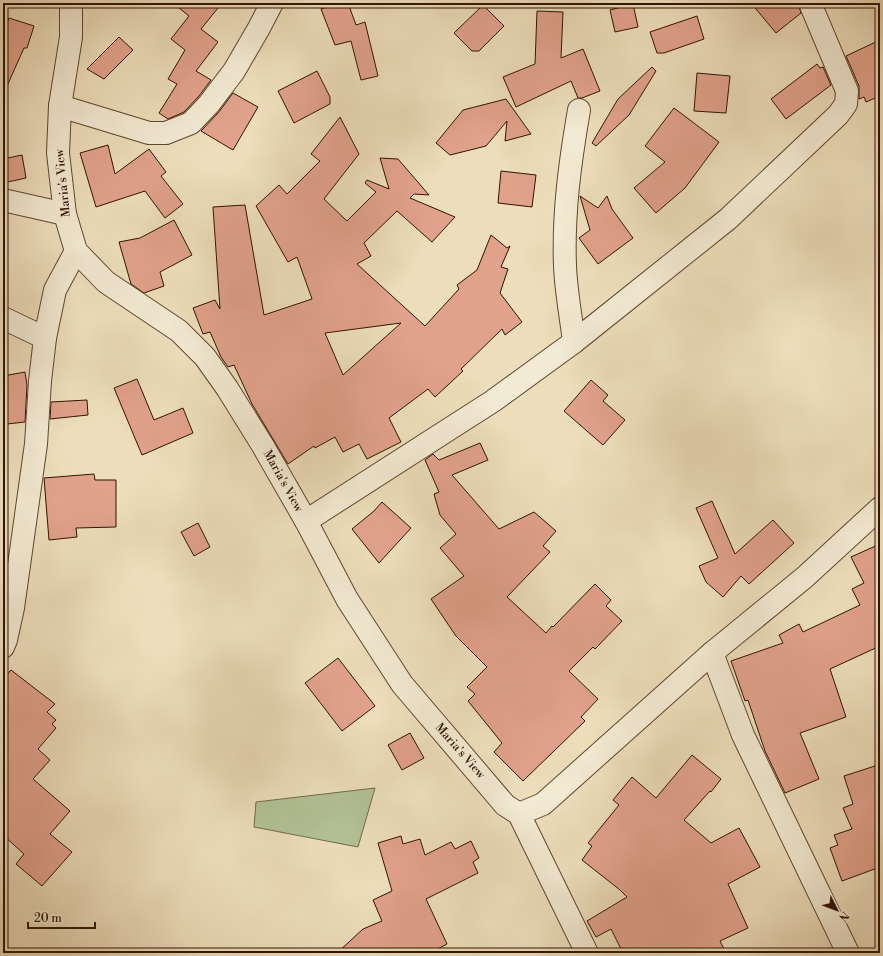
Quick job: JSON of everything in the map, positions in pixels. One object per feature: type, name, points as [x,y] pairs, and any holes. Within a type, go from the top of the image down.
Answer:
[{"type":"street","name":"Maria's View","points":[[71,3],[71,37],[60,106],[58,153],[65,214],[76,251],[106,282],[178,331],[205,357],[227,388],[263,446],[306,521],[347,599],[402,684],[505,805],[519,814],[588,953]]},
{"type":"street","points":[[60,106],[149,134],[166,133],[191,123],[209,104],[234,71],[272,3]]},
{"type":"street","points":[[306,521],[493,401],[574,342],[728,219],[838,114],[846,104],[847,92],[810,3]]},
{"type":"street","points":[[574,342],[565,266],[565,216],[570,165],[579,110]]},
{"type":"street","points":[[3,200],[65,214]]},
{"type":"street","points":[[3,647],[13,608],[36,444],[40,381],[45,338],[55,290],[76,251]]},
{"type":"street","points":[[3,318],[45,338]]},
{"type":"street","points":[[519,814],[543,804],[712,653],[805,577],[880,508]]},
{"type":"street","points":[[712,653],[743,735],[848,953]]},
{"type":"green space","points":[[375,788],[358,847],[254,827],[256,802]]},
{"type":"building","points":[[173,3],[222,3],[201,29],[218,42],[196,71],[211,80],[184,112],[168,119],[159,113],[177,84],[168,79],[185,50],[171,39],[189,16]]},
{"type":"building","points":[[337,3],[348,3],[356,25],[365,22],[378,76],[361,80],[351,41],[335,45],[321,9]]},
{"type":"building","points":[[751,3],[798,3],[801,13],[776,33]]},
{"type":"building","points":[[633,4],[638,27],[615,32],[610,10]]},
{"type":"building","points":[[483,5],[504,26],[479,51],[472,51],[454,33]]},
{"type":"building","points":[[537,11],[563,12],[561,58],[583,49],[600,91],[582,98],[578,98],[571,81],[516,107],[503,77],[535,64]]},
{"type":"building","points":[[697,16],[704,39],[664,53],[657,53],[650,32]]},
{"type":"building","points":[[9,18],[34,26],[27,48],[24,48],[3,95],[3,36]]},
{"type":"building","points":[[119,37],[133,50],[104,79],[87,69]]},
{"type":"building","points":[[880,40],[880,96],[866,102],[864,97],[859,99],[859,86],[846,56]]},
{"type":"building","points":[[817,64],[820,68],[823,67],[831,85],[786,119],[771,99]]},
{"type":"building","points":[[652,67],[656,71],[629,115],[596,146],[592,143],[618,99]]},
{"type":"building","points":[[317,71],[330,97],[330,104],[294,123],[278,91]]},
{"type":"building","points":[[697,73],[730,76],[726,113],[694,111]]},
{"type":"building","points":[[233,93],[258,107],[233,150],[201,131],[218,113]]},
{"type":"building","points":[[506,99],[531,134],[505,141],[507,121],[486,146],[450,155],[436,143],[463,110]]},
{"type":"building","points":[[674,108],[719,142],[685,188],[656,213],[634,188],[665,162],[645,146]]},
{"type":"building","points":[[340,117],[359,154],[324,199],[347,221],[376,192],[365,183],[367,180],[389,189],[380,158],[398,159],[429,195],[414,194],[410,198],[455,217],[432,242],[397,211],[364,243],[371,256],[357,264],[425,326],[459,289],[457,285],[477,270],[491,235],[507,248],[510,246],[501,267],[508,269],[500,293],[522,322],[505,335],[502,329],[461,369],[463,371],[435,397],[428,389],[389,418],[401,442],[367,459],[359,444],[343,452],[335,437],[315,448],[314,446],[288,464],[252,404],[234,365],[228,367],[221,357],[210,332],[203,334],[193,308],[215,300],[220,309],[213,207],[245,205],[264,315],[312,299],[297,257],[288,262],[256,206],[279,185],[287,194],[320,161],[311,154]],"holes":[[[401,323],[343,375],[325,333]]]},
{"type":"building","points":[[108,145],[115,174],[149,149],[166,172],[161,176],[183,204],[165,218],[145,191],[96,207],[80,153]]},
{"type":"building","points":[[22,155],[26,178],[3,183],[3,159]]},
{"type":"building","points":[[501,171],[536,175],[532,207],[498,203]]},
{"type":"building","points":[[580,196],[598,208],[607,196],[612,209],[633,238],[598,264],[579,238],[590,230]]},
{"type":"building","points":[[174,220],[192,255],[160,272],[164,286],[144,293],[131,284],[119,242],[140,238]]},
{"type":"building","points":[[25,372],[27,385],[25,422],[7,424],[3,376]]},
{"type":"building","points":[[137,379],[154,420],[183,408],[193,433],[142,455],[114,388]]},
{"type":"building","points":[[591,380],[608,395],[603,401],[625,420],[603,445],[564,411]]},
{"type":"building","points":[[87,400],[88,415],[50,419],[51,402]]},
{"type":"building","points":[[480,443],[488,460],[452,475],[499,529],[534,512],[556,531],[543,546],[550,552],[507,597],[546,633],[595,584],[611,600],[606,606],[622,621],[595,649],[593,647],[569,671],[598,699],[581,717],[585,721],[523,781],[494,752],[502,743],[468,701],[475,694],[467,687],[487,667],[456,636],[431,599],[464,576],[440,548],[456,534],[440,515],[434,494],[439,492],[425,460],[433,454],[439,460]]},
{"type":"building","points":[[94,474],[95,480],[116,480],[116,527],[76,528],[77,537],[49,540],[44,478]]},
{"type":"building","points":[[712,501],[735,554],[773,520],[794,543],[749,584],[741,576],[723,597],[706,582],[699,566],[718,558],[696,508]]},
{"type":"building","points":[[382,502],[411,528],[379,563],[352,529],[374,511]]},
{"type":"building","points":[[198,523],[210,547],[194,556],[181,532]]},
{"type":"building","points":[[880,544],[880,646],[830,669],[846,717],[800,733],[819,779],[785,793],[765,751],[748,700],[745,701],[731,661],[783,643],[779,635],[799,624],[803,632],[860,605],[852,589],[864,583],[851,557]]},
{"type":"building","points":[[338,658],[375,706],[342,731],[305,683]]},
{"type":"building","points":[[11,670],[55,704],[47,712],[56,720],[52,724],[56,728],[38,749],[50,760],[33,779],[70,811],[50,834],[72,852],[42,886],[16,864],[24,854],[3,835],[3,679]]},
{"type":"building","points":[[410,733],[424,758],[402,770],[388,745]]},
{"type":"building","points":[[692,755],[721,779],[711,792],[710,791],[684,820],[711,843],[739,828],[760,867],[728,884],[748,928],[720,941],[726,953],[623,953],[611,929],[596,937],[587,921],[627,897],[582,860],[592,846],[588,843],[619,805],[613,800],[632,777],[656,798]]},
{"type":"building","points":[[875,766],[880,785],[880,867],[842,881],[830,848],[838,845],[834,835],[852,829],[843,808],[853,804],[844,776]]},
{"type":"building","points":[[401,836],[403,844],[420,839],[425,855],[451,842],[455,849],[471,841],[479,858],[473,862],[478,873],[426,899],[447,944],[430,953],[337,953],[363,929],[382,921],[373,900],[392,891],[378,843]]}]
